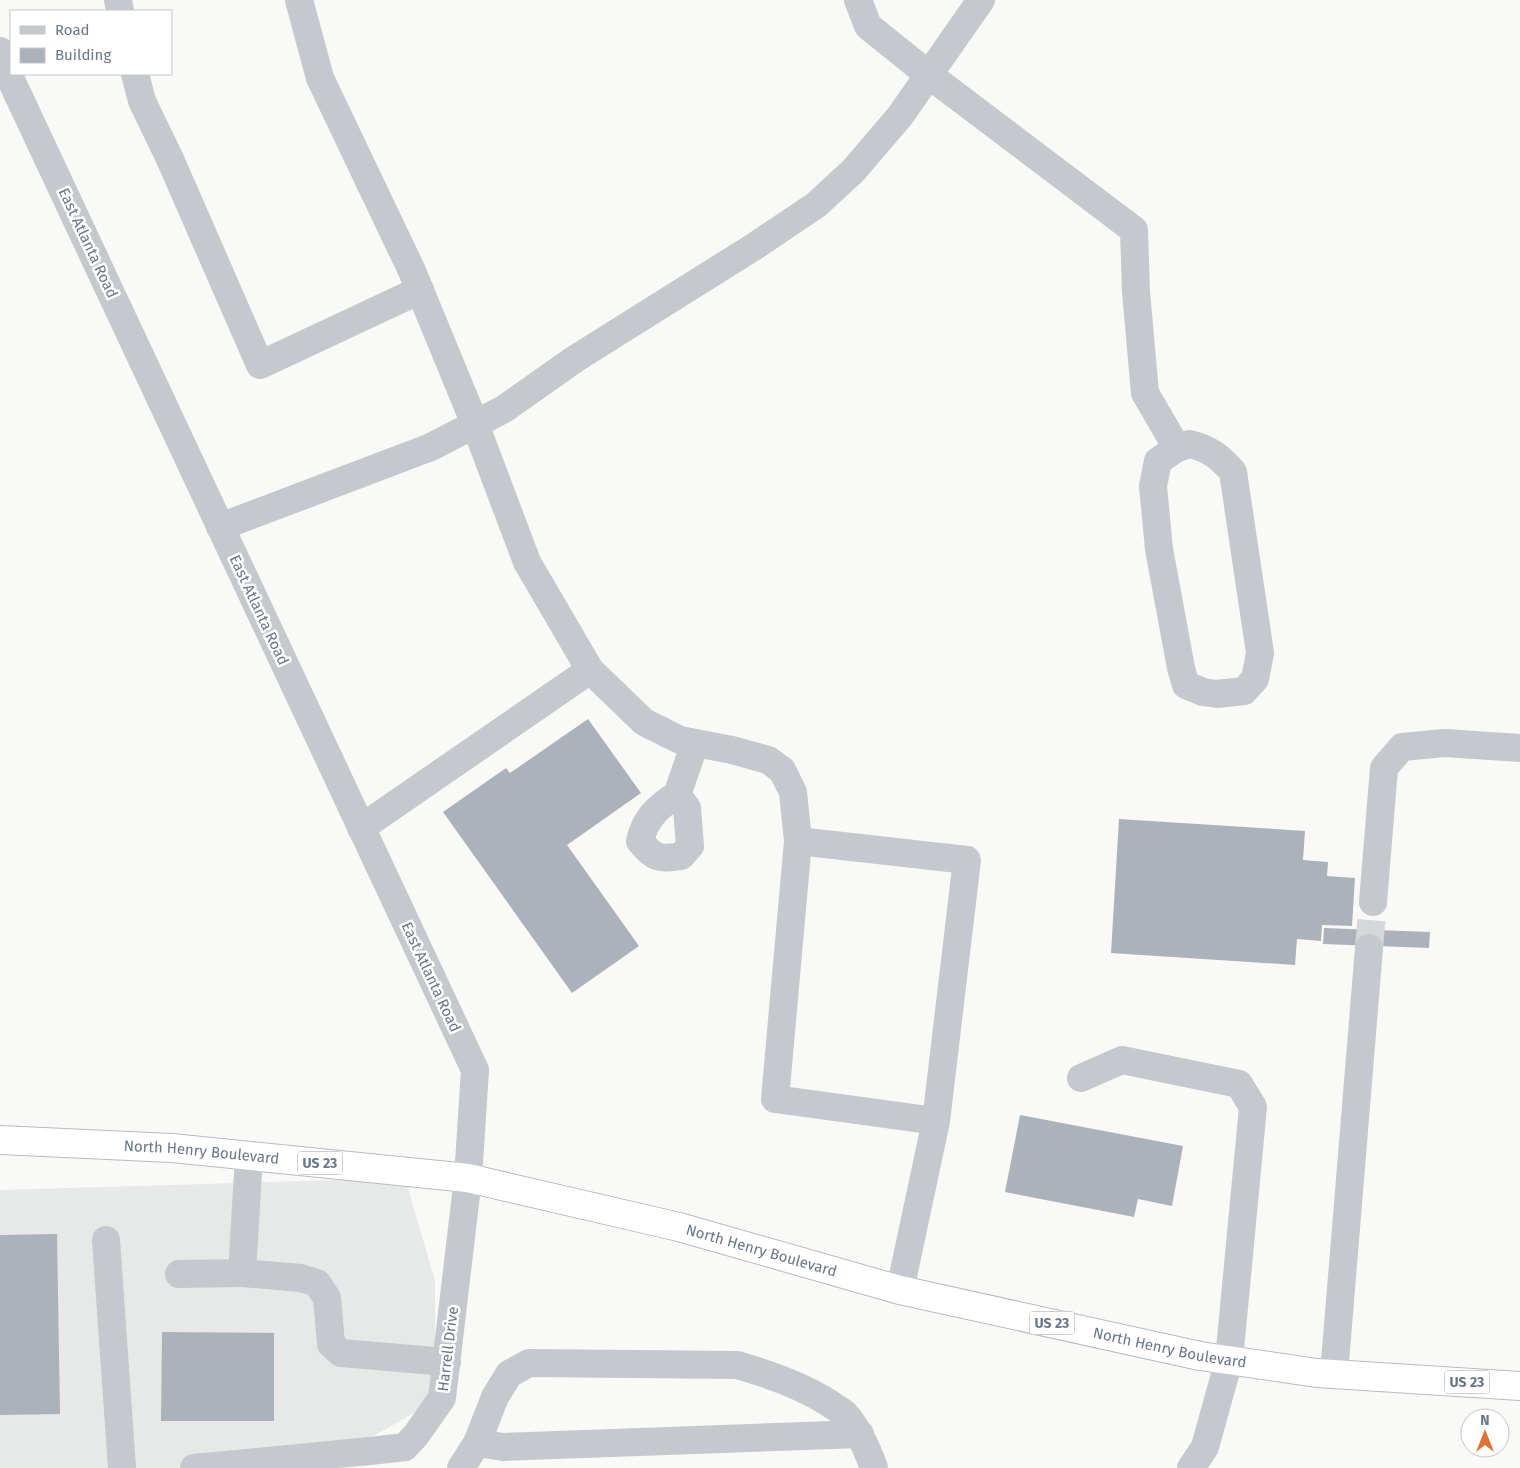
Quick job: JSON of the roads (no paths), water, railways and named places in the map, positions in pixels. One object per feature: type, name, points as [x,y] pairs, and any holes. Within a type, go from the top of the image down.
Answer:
[{"type":"highway","name":"North Henry Boulevard","points":[[0,1140],[172,1148],[468,1178],[679,1227],[900,1290],[1200,1356],[1317,1373],[1520,1386]]},
{"type":"street","points":[[299,0],[320,78],[420,290],[476,424],[527,562],[590,670],[644,722],[680,740],[732,750],[768,760],[782,770],[793,792],[798,841],[775,1099],[936,1121]]},
{"type":"street","points":[[858,0],[868,26],[929,75],[1134,230],[1136,292],[1144,393],[1176,448]]},
{"type":"street","points":[[220,526],[431,447],[504,409],[575,359],[752,248],[816,205],[853,171],[900,116],[981,0]]},
{"type":"street","name":"East Atlanta Road","points":[[0,51],[12,82],[475,1070],[468,1178]]},
{"type":"street","points":[[135,75],[142,101],[170,159],[260,365],[420,290]]},
{"type":"street","points":[[1190,444],[1205,447],[1222,459],[1233,472],[1260,653],[1255,679],[1244,690],[1218,694],[1203,692],[1186,685],[1180,668],[1159,549],[1152,486],[1158,461],[1176,448],[1190,444]]},
{"type":"street","points":[[361,828],[590,670]]},
{"type":"street","points":[[677,795],[695,743]]},
{"type":"street","points":[[1373,902],[1384,768],[1402,747],[1445,743],[1520,748]]},
{"type":"street","points":[[798,841],[967,860],[936,1121],[900,1290]]},
{"type":"street","points":[[1334,1374],[1369,948]]},
{"type":"street","points":[[1081,1078],[1122,1060],[1239,1084],[1254,1107],[1229,1360],[1205,1447],[1191,1468]]},
{"type":"street","points":[[242,1273],[249,1156]]},
{"type":"street","name":"Harrell Drive","points":[[194,1468],[405,1447],[416,1435],[442,1398],[468,1178]]},
{"type":"street","points":[[106,1240],[122,1468]]},
{"type":"street","points":[[178,1274],[242,1273],[301,1278],[317,1282],[328,1298],[332,1344],[341,1353],[447,1362]]},
{"type":"street","points":[[461,1468],[477,1443],[495,1397],[509,1374],[529,1363],[737,1365],[764,1372],[819,1397],[844,1413],[868,1448],[874,1468]]},
{"type":"street","points":[[477,1443],[503,1447],[860,1434]]},
{"type":"tunnel","points":[[1369,948],[1373,902]]}]
